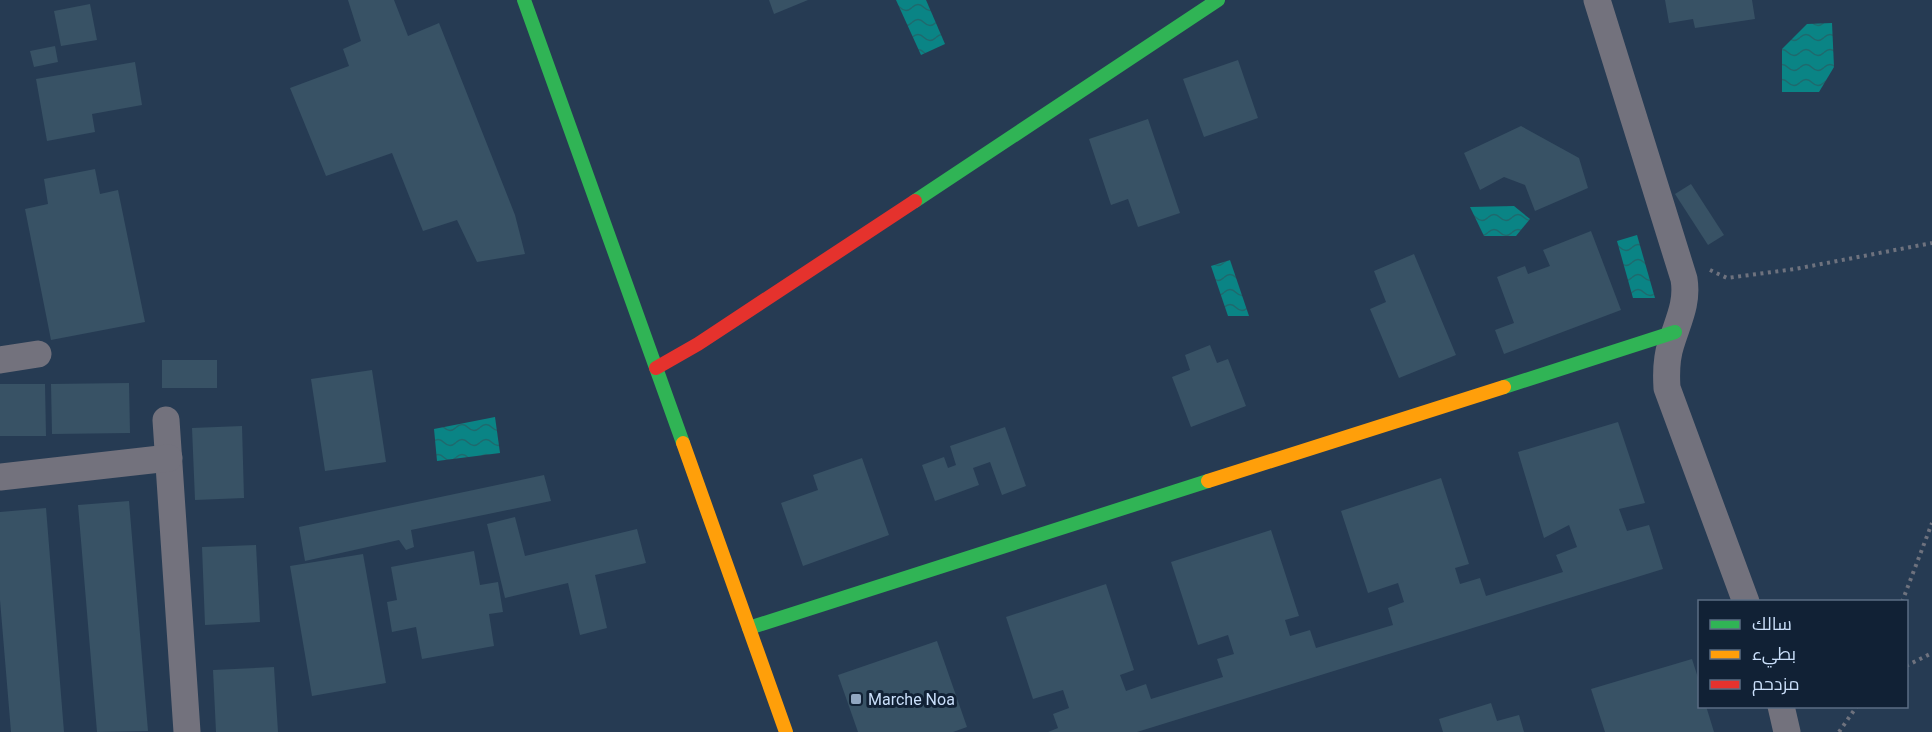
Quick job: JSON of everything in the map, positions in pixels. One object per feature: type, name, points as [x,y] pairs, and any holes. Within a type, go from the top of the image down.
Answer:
[{"type":"street","points":[[524,0],[786,732]]},
{"type":"street","points":[[656,368],[698,344],[1218,0]]},
{"type":"street","points":[[1597,0],[1686,291],[1684,307],[1666,368],[1667,388],[1745,600]]},
{"type":"street","points":[[749,628],[1675,332]]},
{"type":"street","points":[[0,360],[38,354]]},
{"type":"street","points":[[166,420],[187,732]]},
{"type":"street","points":[[0,477],[169,458]]},
{"type":"street","points":[[1781,708],[1787,732]]},
{"type":"path","points":[[1676,253],[1727,278],[1795,269],[1932,243]]},
{"type":"path","points":[[1903,600],[1932,523]]},
{"type":"path","points":[[1908,665],[1932,653]]},
{"type":"path","points":[[1839,732],[1856,708]]},
{"type":"water","points":[[896,0],[926,0],[945,44],[921,55]]},
{"type":"water","points":[[1832,23],[1834,67],[1819,92],[1782,92],[1782,49],[1807,24]]},
{"type":"water","points":[[1514,206],[1530,219],[1516,236],[1484,236],[1470,207]]},
{"type":"water","points":[[1637,235],[1655,298],[1633,298],[1617,241]]},
{"type":"water","points":[[1230,260],[1249,316],[1228,316],[1211,266]]},
{"type":"water","points":[[495,417],[500,453],[437,461],[434,429]]},
{"type":"building","points":[[348,0],[394,0],[408,36],[439,23],[515,215],[525,254],[477,262],[457,220],[423,231],[392,153],[326,176],[290,88],[349,66],[343,49],[361,41]]},
{"type":"building","points":[[769,0],[808,0],[774,14]]},
{"type":"building","points":[[1665,0],[1752,0],[1755,19],[1695,28],[1693,19],[1669,23]]},
{"type":"building","points":[[90,4],[97,40],[61,46],[54,11]]},
{"type":"building","points":[[55,46],[58,62],[34,67],[30,51]]},
{"type":"building","points":[[1238,60],[1258,118],[1204,137],[1183,79]]},
{"type":"building","points":[[135,62],[142,105],[92,114],[95,132],[47,141],[36,79]]},
{"type":"building","points":[[1148,119],[1180,213],[1138,227],[1128,199],[1111,205],[1089,139]]},
{"type":"building","points":[[1521,126],[1579,158],[1588,188],[1535,211],[1525,185],[1504,177],[1480,190],[1464,153]]},
{"type":"building","points":[[95,169],[100,194],[118,190],[145,322],[51,340],[25,209],[48,204],[44,179]]},
{"type":"building","points":[[1691,184],[1724,235],[1708,245],[1675,194]]},
{"type":"building","points":[[1591,231],[1621,310],[1504,354],[1495,330],[1514,323],[1497,277],[1525,266],[1528,274],[1550,266],[1543,250]]},
{"type":"building","points":[[1414,254],[1456,355],[1399,378],[1370,309],[1386,302],[1374,271]]},
{"type":"building","points":[[1210,345],[1217,363],[1228,359],[1246,406],[1191,427],[1172,377],[1190,370],[1185,355]]},
{"type":"building","points":[[162,360],[217,360],[217,388],[162,388]]},
{"type":"building","points":[[372,370],[386,462],[325,471],[311,379]]},
{"type":"building","points":[[129,383],[130,433],[52,434],[51,384]]},
{"type":"building","points":[[0,384],[45,384],[46,436],[0,436]]},
{"type":"building","points":[[1618,422],[1645,503],[1619,509],[1627,531],[1649,525],[1663,569],[1137,732],[1048,732],[1058,728],[1053,714],[1069,708],[1063,690],[1033,699],[1006,617],[1106,584],[1134,670],[1120,675],[1126,691],[1146,684],[1151,699],[1223,677],[1217,659],[1234,654],[1228,635],[1198,645],[1171,562],[1271,530],[1299,616],[1285,620],[1290,636],[1310,630],[1316,648],[1393,625],[1388,608],[1404,602],[1398,583],[1368,593],[1341,511],[1441,478],[1469,564],[1455,568],[1460,584],[1480,578],[1486,596],[1563,572],[1556,555],[1577,547],[1569,525],[1544,538],[1518,452]]},
{"type":"building","points":[[242,426],[244,498],[195,500],[192,428]]},
{"type":"building","points":[[1005,427],[1026,486],[1002,495],[990,462],[973,468],[979,485],[935,501],[922,465],[944,457],[948,468],[956,465],[950,446]]},
{"type":"building","points":[[862,458],[889,535],[803,566],[781,503],[818,490],[813,475]]},
{"type":"building","points":[[544,475],[551,501],[411,530],[414,547],[406,550],[399,540],[305,561],[299,527]]},
{"type":"building","points":[[129,501],[148,731],[97,732],[78,505]]},
{"type":"building","points":[[46,508],[64,732],[11,732],[0,600],[0,512]]},
{"type":"building","points":[[515,517],[525,556],[637,529],[646,563],[595,575],[607,628],[580,635],[568,583],[505,598],[487,524]]},
{"type":"building","points":[[256,545],[260,622],[205,625],[202,547]]},
{"type":"building","points":[[474,551],[480,585],[498,582],[503,612],[489,614],[494,646],[422,659],[416,627],[392,632],[387,602],[397,600],[391,567]]},
{"type":"building","points":[[363,554],[386,683],[312,696],[290,566]]},
{"type":"building","points":[[937,641],[967,727],[953,732],[858,732],[838,675]]},
{"type":"building","points":[[1692,659],[1698,678],[1698,708],[1707,708],[1714,732],[1605,732],[1591,689]]},
{"type":"building","points":[[274,667],[278,732],[216,732],[213,670]]},
{"type":"building","points":[[1491,703],[1497,721],[1519,715],[1524,732],[1443,732],[1439,719]]},
{"type":"traffic: fast","points":[[524,0],[683,443]]},
{"type":"traffic: fast","points":[[915,201],[1218,0]]},
{"type":"traffic: fast","points":[[1504,387],[1675,332]]},
{"type":"traffic: fast","points":[[749,628],[1208,481]]},
{"type":"traffic: slow","points":[[1208,481],[1504,387]]},
{"type":"traffic: slow","points":[[683,443],[786,732]]},
{"type":"traffic: jam","points":[[656,368],[698,344],[915,201]]},
{"type":"place","name":"Marche Noa","points":[[856,699]]}]
